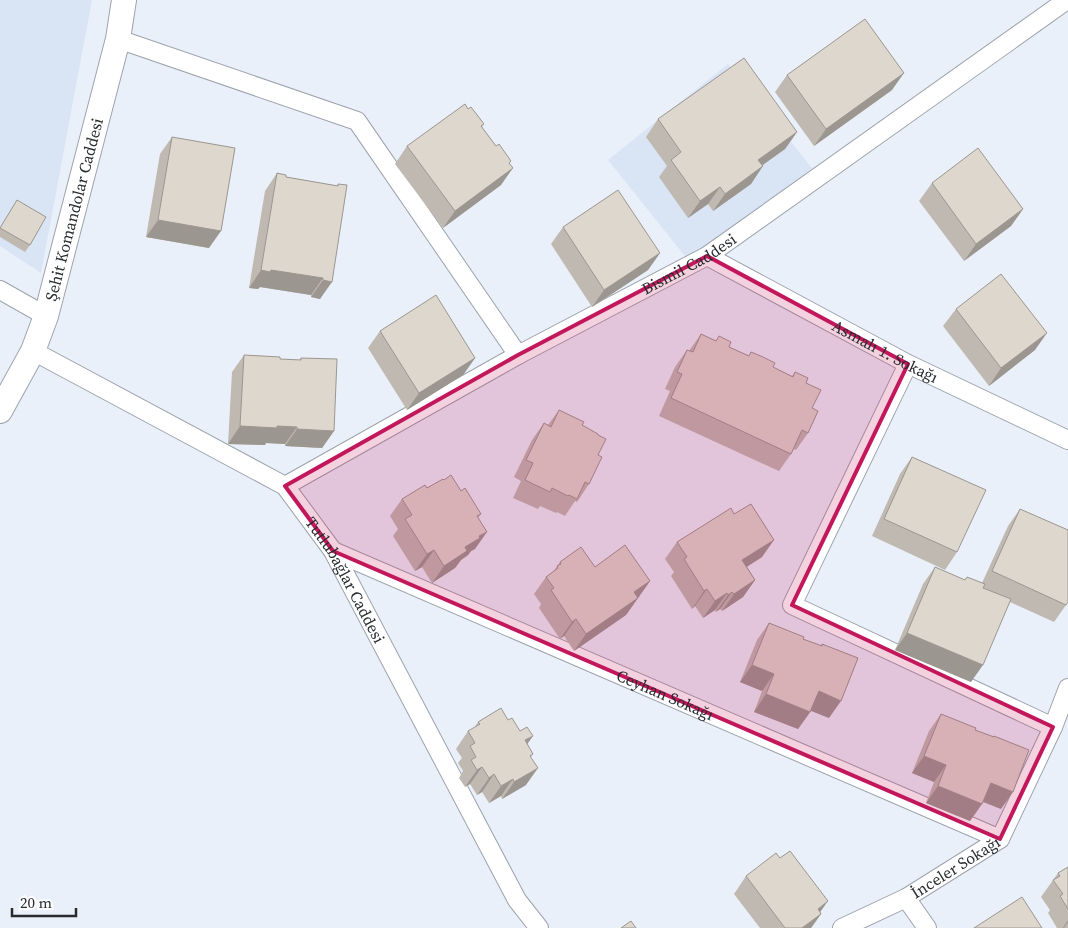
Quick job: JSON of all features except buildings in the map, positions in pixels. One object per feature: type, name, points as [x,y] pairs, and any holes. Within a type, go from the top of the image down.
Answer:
[{"type":"main road","name":"Şehit Komandolar Caddesi","points":[[0,411],[33,351],[46,316],[118,39],[124,0]]},
{"type":"street","name":"Bismil Caddesi","points":[[285,486],[518,355],[707,256],[1067,0]]},
{"type":"street","points":[[118,39],[357,121],[518,355]]},
{"type":"street","name":"Asmalı 1. Sokağı","points":[[707,256],[908,364],[1068,440]]},
{"type":"street","points":[[0,290],[46,316]]},
{"type":"street","name":"Tutlubağlar Caddesi","points":[[33,351],[285,486],[333,551],[517,900],[538,928]]},
{"type":"street","points":[[908,364],[792,605],[1053,727]]},
{"type":"street","name":"Ceyhan Sokağı","points":[[333,551],[1000,839]]},
{"type":"street","name":"İnceler Sokağı","points":[[842,928],[906,898],[1000,839],[1053,727],[1068,688]]},
{"type":"street","points":[[906,898],[927,928]]},
{"type":"highlighted area","points":[[707,256],[908,364],[792,605],[1053,727],[1000,839],[333,551],[285,486],[518,355]]},
{"type":"shaded area","points":[[0,0],[92,0],[41,273],[0,246]]},
{"type":"shaded area","points":[[728,64],[812,168],[803,175],[810,184],[688,260],[608,160]]}]
